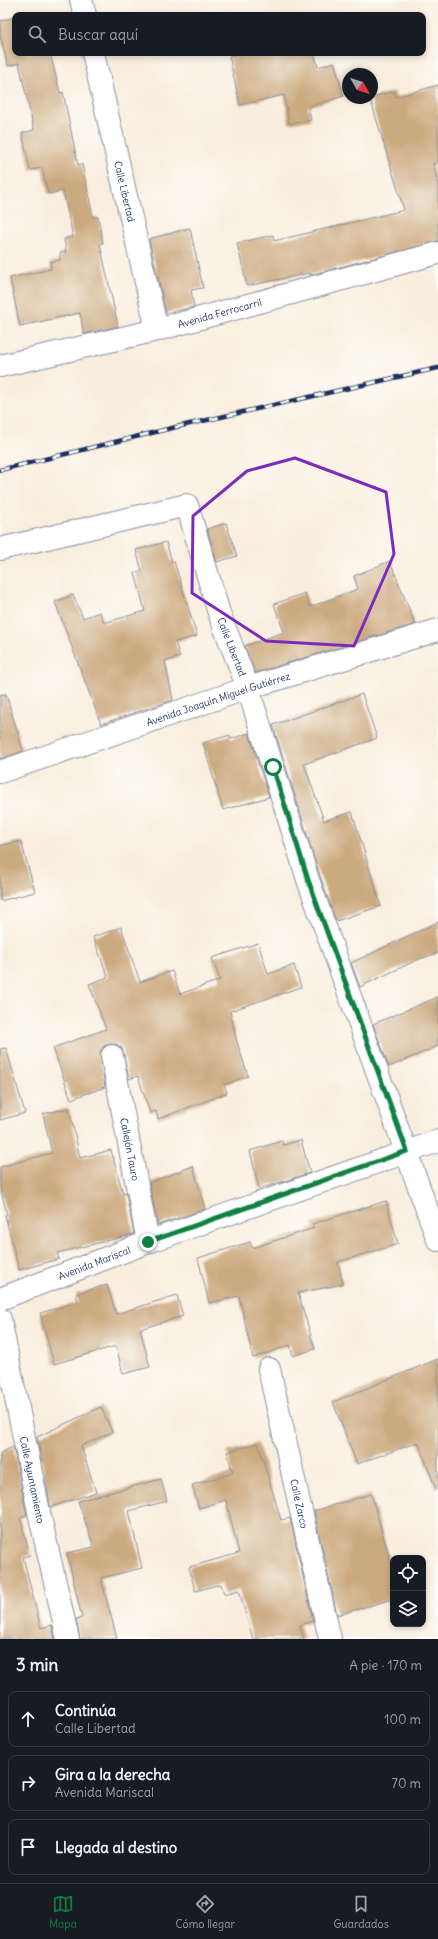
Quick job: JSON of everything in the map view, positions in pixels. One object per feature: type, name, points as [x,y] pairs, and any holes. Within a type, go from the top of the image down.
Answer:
[{"type":"street","points":[[81,0],[84,12]]},
{"type":"street","name":"Calle Libertad","points":[[94,56],[157,330]]},
{"type":"street","name":"Avenida Ferrocarril","points":[[0,366],[157,330],[438,253]]},
{"type":"street","name":"Calle Libertad","points":[[0,549],[187,505],[220,613],[248,688],[308,880],[438,1240]]},
{"type":"street","name":"Avenida Joaquín Miguel Gutiérrez","points":[[0,772],[248,688],[438,630]]},
{"type":"street","name":"Callejón Tauro","points":[[112,1056],[148,1242]]},
{"type":"street","name":"Avenida Mariscal","points":[[0,1299],[148,1242],[438,1141]]},
{"type":"street","name":"Calle Ayuntamiento","points":[[0,1319],[40,1517],[68,1639]]},
{"type":"street","name":"Calle Zarco","points":[[269,1369],[330,1639]]},
{"type":"highlighted area","points":[[295,458],[386,492],[394,554],[354,646],[266,641],[192,593],[193,516],[247,471]]},
{"type":"building","points":[[12,18],[12,56],[51,56],[60,93],[63,92],[78,165],[82,164],[93,217],[98,217],[103,243],[100,244],[118,326],[84,334],[80,313],[20,326],[10,278],[51,269],[50,262],[60,260],[60,253],[66,252],[64,239],[73,237],[63,191],[48,194],[42,168],[30,170],[22,133],[34,130],[19,63],[8,66],[0,35],[0,21]]},
{"type":"building","points":[[229,56],[315,56],[318,67],[334,62],[342,89],[342,97],[308,107],[311,120],[289,124],[284,95],[240,105]]},
{"type":"building","points":[[438,85],[438,163],[433,164],[438,185],[438,241],[310,275],[310,273],[247,286],[237,243],[273,235],[274,241],[404,210],[372,104],[378,104],[378,96],[394,91],[396,97]]},
{"type":"building","points":[[190,228],[203,288],[191,290],[194,307],[166,313],[149,239]]},
{"type":"building","points":[[226,523],[237,556],[217,562],[207,529]]},
{"type":"building","points":[[166,542],[172,562],[174,561],[197,636],[175,642],[180,657],[165,661],[173,700],[101,724],[55,602],[73,595],[83,618],[100,612],[104,623],[145,611],[135,573],[142,571],[136,550]]},
{"type":"building","points":[[390,561],[415,624],[255,673],[245,646],[284,632],[274,604],[305,593],[310,607],[358,589],[354,576]]},
{"type":"building","points":[[6,694],[23,751],[0,759],[0,695]]},
{"type":"building","points":[[362,694],[377,738],[304,764],[324,821],[352,812],[381,906],[336,921],[320,876],[273,725]]},
{"type":"building","points":[[249,733],[269,797],[223,810],[203,743],[230,735],[231,739]]},
{"type":"building","points":[[21,841],[35,892],[0,901],[0,846]]},
{"type":"building","points":[[438,922],[438,953],[419,959],[360,987],[351,963]]},
{"type":"building","points":[[121,927],[140,982],[172,971],[180,994],[220,980],[212,958],[258,943],[268,974],[294,965],[301,987],[230,1011],[236,1039],[248,1076],[224,1085],[227,1093],[158,1119],[156,1111],[150,1113],[138,1076],[129,1079],[122,1048],[116,1044],[110,1044],[104,1046],[100,1052],[105,1087],[71,1099],[53,1048],[106,1029],[89,984],[108,977],[93,937]]},
{"type":"building","points":[[438,997],[438,1046],[389,1067],[373,1024]]},
{"type":"building","points":[[6,1048],[25,1113],[0,1120],[0,1049]]},
{"type":"building","points":[[69,1108],[80,1158],[111,1150],[123,1194],[126,1193],[134,1234],[57,1253],[59,1259],[19,1270],[5,1215],[7,1214],[0,1187],[0,1167],[52,1153],[43,1114]]},
{"type":"building","points":[[301,1140],[310,1173],[259,1189],[250,1151],[282,1141],[283,1145]]},
{"type":"building","points":[[193,1166],[205,1209],[158,1225],[149,1183]]},
{"type":"building","points":[[386,1201],[398,1244],[338,1262],[343,1284],[298,1293],[315,1349],[293,1356],[290,1345],[253,1358],[239,1296],[209,1303],[198,1258],[250,1242],[252,1248],[314,1228],[312,1224]]},
{"type":"building","points":[[107,1285],[116,1314],[177,1295],[183,1316],[140,1329],[150,1367],[123,1374],[116,1346],[54,1364],[40,1313],[78,1302],[76,1294]]},
{"type":"building","points":[[438,1359],[438,1489],[436,1489],[418,1442],[357,1464],[333,1402]]},
{"type":"building","points":[[101,1407],[112,1432],[81,1446],[96,1492],[51,1507],[37,1437]]},
{"type":"building","points":[[258,1443],[281,1520],[290,1518],[313,1621],[300,1625],[304,1639],[253,1639],[239,1590],[224,1594],[221,1584],[195,1591],[189,1567],[239,1553],[226,1500],[199,1508],[192,1485],[233,1473],[227,1452]]},
{"type":"building","points":[[13,1447],[27,1515],[20,1518],[30,1555],[23,1557],[41,1628],[52,1625],[55,1639],[0,1639],[0,1453]]},
{"type":"building","points":[[161,1479],[167,1501],[129,1511],[142,1568],[101,1578],[117,1639],[80,1639],[76,1619],[82,1618],[67,1553],[94,1547],[78,1501]]},
{"type":"building","points":[[371,1494],[390,1559],[390,1600],[337,1615],[314,1511]]},
{"type":"railway","points":[[0,470],[172,428],[438,368]]},
{"type":"route","points":[[148,1242],[407,1151],[308,880],[273,767]]}]
